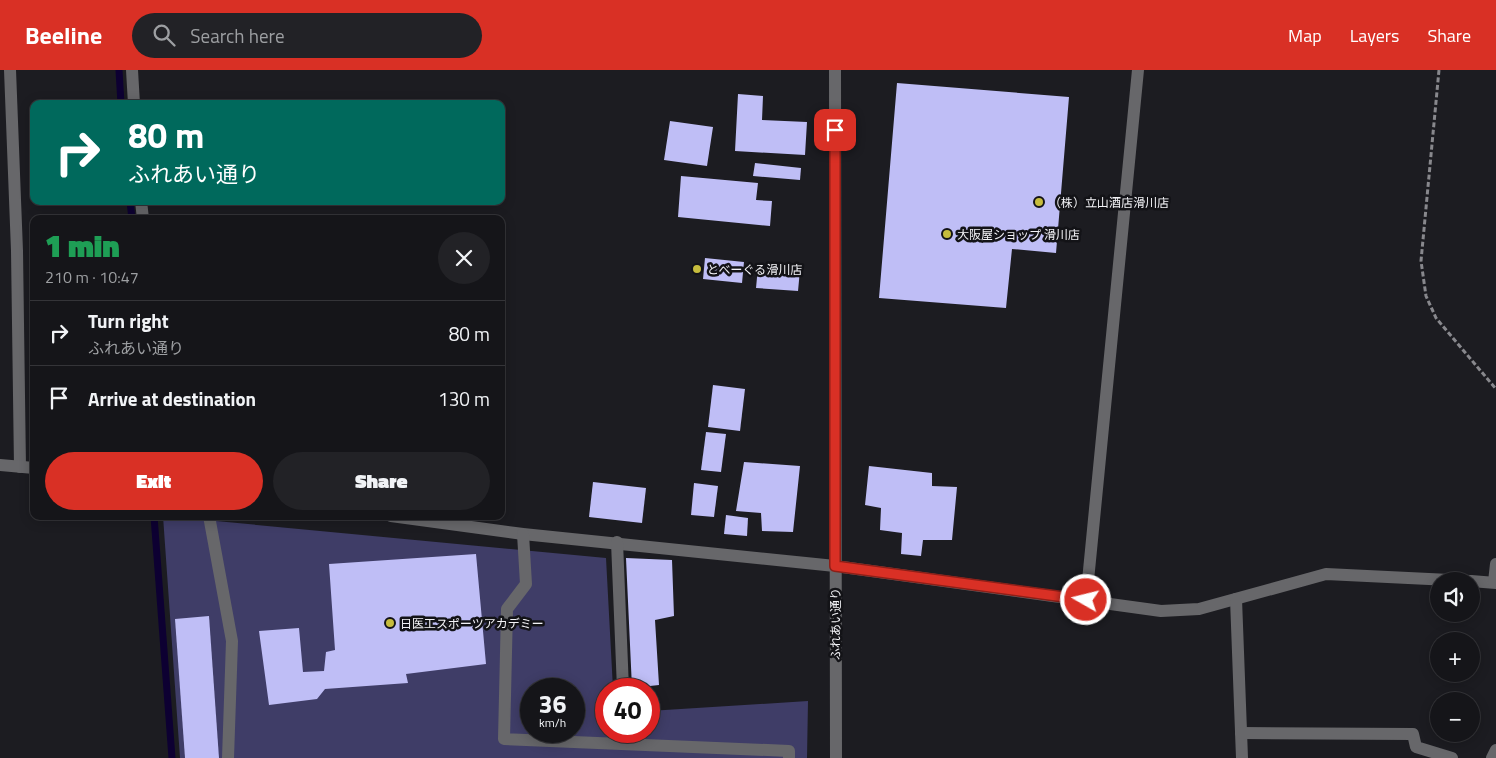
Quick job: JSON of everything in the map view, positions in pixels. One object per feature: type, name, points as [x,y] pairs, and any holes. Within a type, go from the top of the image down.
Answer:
[{"type":"street","points":[[10,70],[17,251],[20,467]]},
{"type":"street","points":[[132,70],[134,100]]},
{"type":"street","name":"ふれあい通り","points":[[835,70],[836,758]]},
{"type":"street","points":[[1086,600],[1138,70]]},
{"type":"street","points":[[0,465],[30,468]]},
{"type":"street","points":[[210,520],[232,640],[228,758]]},
{"type":"street","points":[[420,520],[523,534],[617,542],[835,566],[1161,611],[1199,608],[1326,574],[1430,579]]},
{"type":"street","points":[[523,534],[526,584],[507,610],[504,739],[789,751],[789,758]]},
{"type":"street","points":[[617,542],[623,678]]},
{"type":"street","points":[[1480,582],[1495,583],[1496,564]]},
{"type":"street","points":[[1236,599],[1242,758]]},
{"type":"street","points":[[1241,733],[1414,734],[1416,747],[1452,758]]},
{"type":"street","points":[[1492,758],[1496,750]]},
{"type":"path","points":[[1438,70],[1421,261],[1426,296],[1436,318],[1496,389]]},
{"type":"shaded area","name":"日医工スポーツアカデミー","points":[[163,520],[205,520],[606,558],[612,678],[595,678],[595,743],[660,743],[660,710],[808,701],[807,758],[180,758]]},
{"type":"building","points":[[897,83],[1069,97],[1056,253],[1012,249],[1006,308],[879,298]]},
{"type":"building","points":[[738,94],[763,96],[762,120],[807,122],[805,155],[735,151]]},
{"type":"building","points":[[670,121],[713,127],[707,166],[664,160]]},
{"type":"building","points":[[755,163],[801,168],[800,180],[753,176]]},
{"type":"building","points":[[681,176],[758,183],[756,200],[772,201],[770,226],[678,217]]},
{"type":"building","points":[[705,258],[744,262],[742,283],[703,279]]},
{"type":"building","points":[[758,267],[800,270],[798,291],[756,288]]},
{"type":"building","points":[[713,385],[745,389],[740,431],[708,427]]},
{"type":"building","points":[[706,432],[726,434],[721,472],[701,470]]},
{"type":"building","points":[[744,462],[800,466],[793,532],[762,531],[761,513],[736,511]]},
{"type":"building","points":[[869,466],[932,473],[932,486],[957,487],[952,540],[923,540],[921,556],[901,554],[902,533],[880,530],[881,508],[865,505]]},
{"type":"building","points":[[593,482],[646,488],[642,523],[589,517]]},
{"type":"building","points":[[694,483],[718,486],[714,517],[691,515]]},
{"type":"building","points":[[726,515],[748,518],[747,536],[724,534]]},
{"type":"building","points":[[476,554],[486,664],[406,674],[408,683],[325,689],[317,699],[269,705],[259,631],[299,628],[303,672],[324,671],[326,652],[335,650],[329,564]]},
{"type":"building","points":[[626,558],[672,560],[674,616],[655,620],[659,678],[632,678]]},
{"type":"building","points":[[209,616],[219,758],[185,758],[175,619]]},
{"type":"waterway","points":[[119,70],[121,100]]},
{"type":"waterway","points":[[130,205],[132,215]]},
{"type":"waterway","points":[[154,520],[172,758]]},
{"type":"place","name":"（株）立山酒店滑川店","points":[[1039,202]]},
{"type":"place","name":"大阪屋ショップ 滑川店","points":[[947,234]]},
{"type":"place","name":"とべーぐる滑川店","points":[[697,269]]},
{"type":"place","name":"日医工スポーツアカデミー","points":[[390,623]]},
{"type":"route","points":[[835,130],[835,566],[1086,600]]}]
